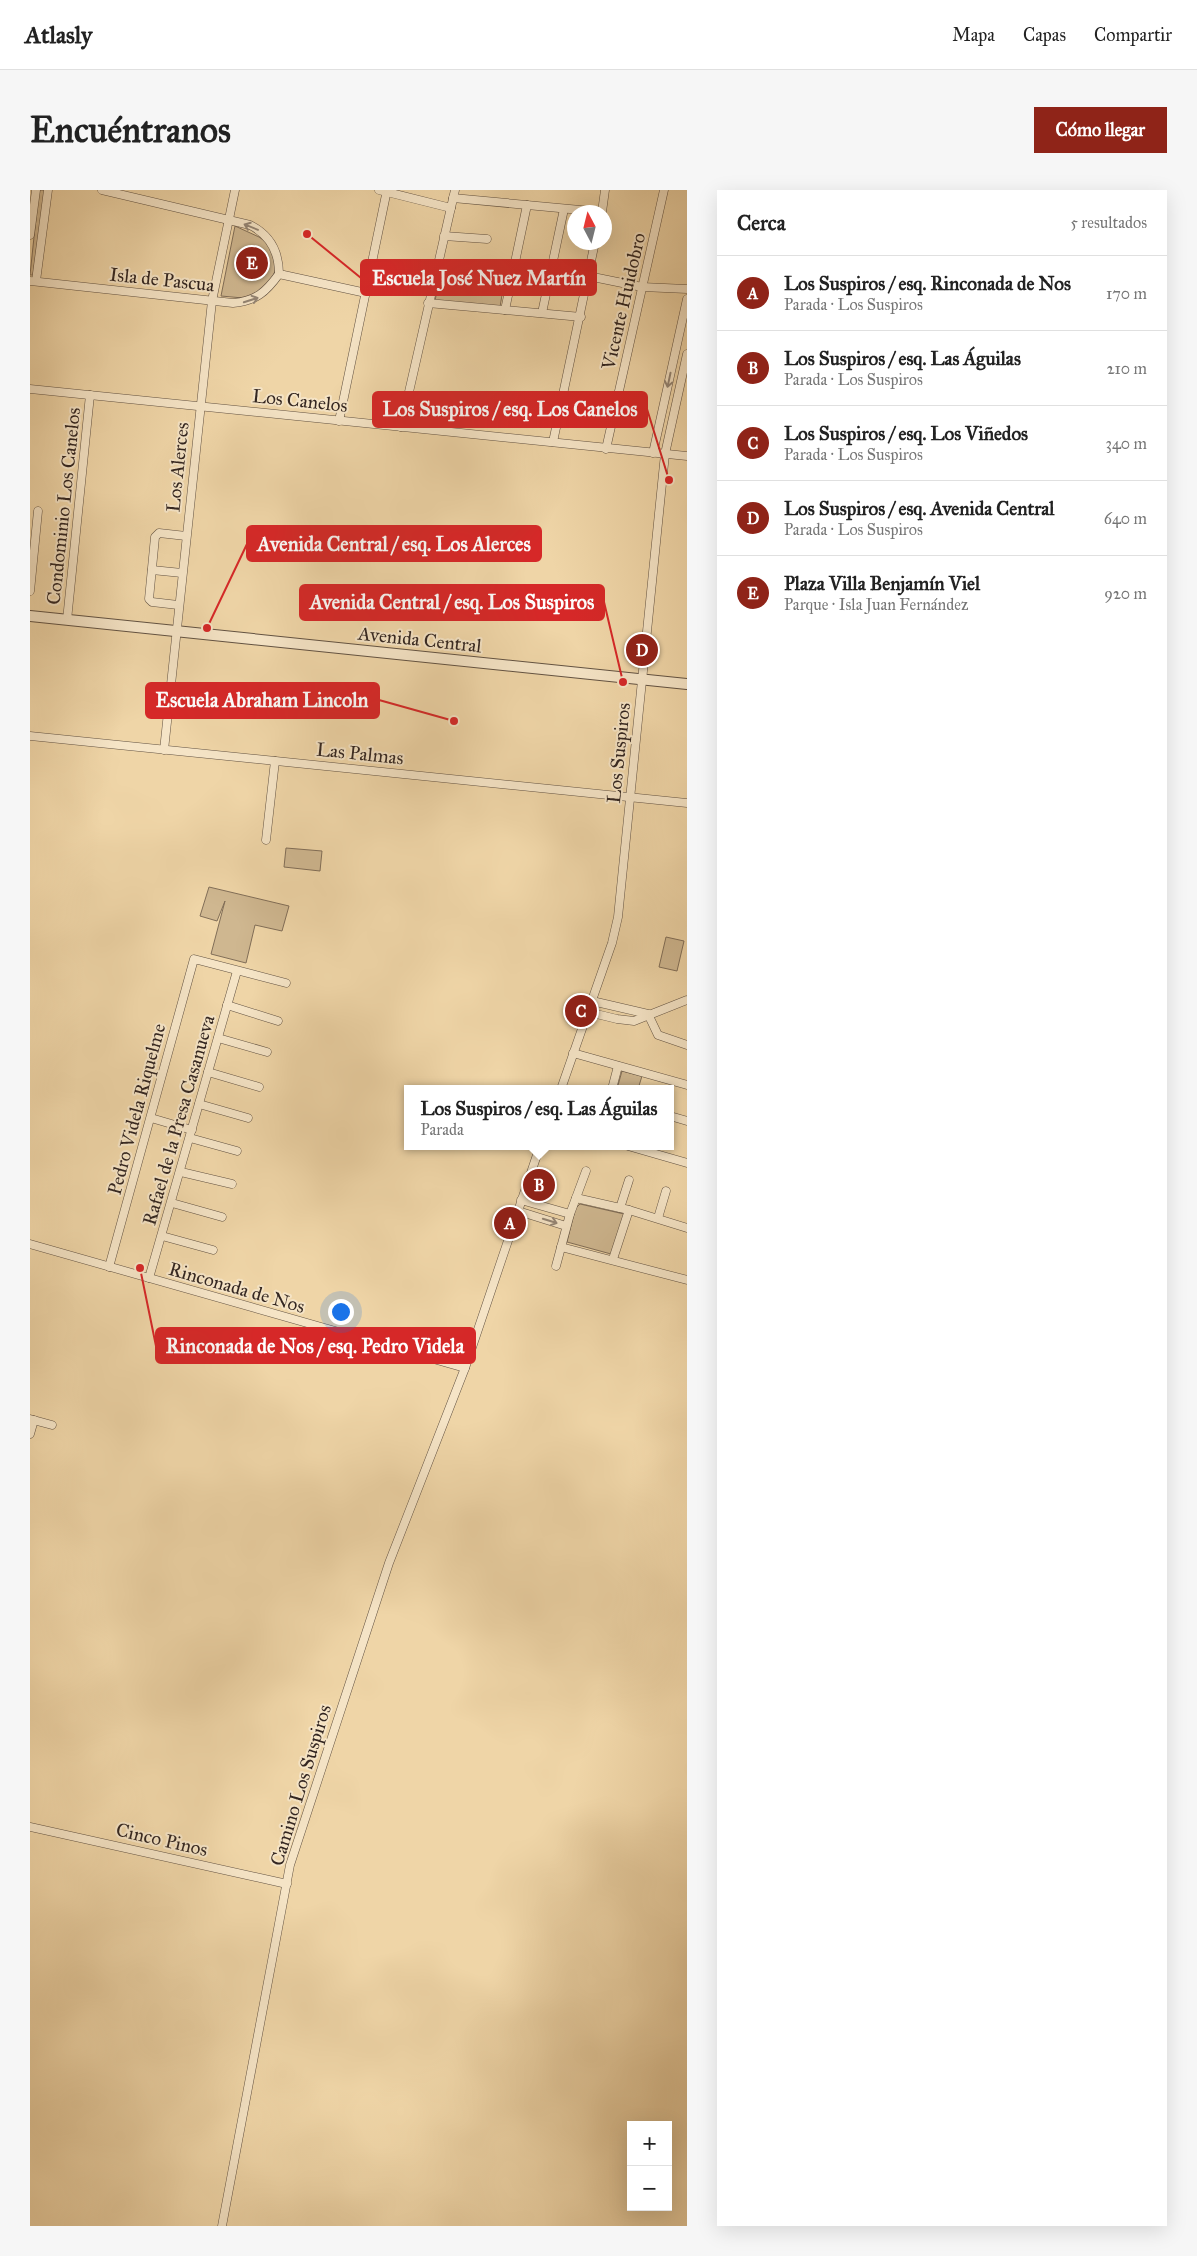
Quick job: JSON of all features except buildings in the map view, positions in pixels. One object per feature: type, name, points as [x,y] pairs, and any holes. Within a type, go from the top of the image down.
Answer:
[{"type":"street","points":[[30,235],[36,190]]},
{"type":"street","points":[[32,281],[48,190]]},
{"type":"street","points":[[102,190],[229,219],[261,231],[273,245],[277,256],[279,274],[366,293]]},
{"type":"street","name":"Los Alerces","points":[[164,750],[175,632],[212,301],[235,190]]},
{"type":"street","points":[[603,205],[605,190]]},
{"type":"street","name":"Vicente Huidobro","points":[[606,449],[664,190]]},
{"type":"street","points":[[339,420],[366,293],[384,191],[451,208]]},
{"type":"street","points":[[401,427],[454,194],[567,209]]},
{"type":"street","points":[[505,310],[527,205]]},
{"type":"street","points":[[542,313],[564,209]]},
{"type":"street","points":[[444,236],[487,239]]},
{"type":"street","points":[[553,442],[581,317],[593,250]]},
{"type":"street","points":[[436,270],[482,275]]},
{"type":"street","name":"Isla de Pascua","points":[[32,281],[212,301],[249,302],[266,291],[279,274]]},
{"type":"street","points":[[588,276],[642,287],[687,289]]},
{"type":"street","points":[[653,453],[687,298]]},
{"type":"street","points":[[428,303],[581,317]]},
{"type":"street","name":"Los Suspiros","points":[[562,1085],[612,943],[618,917],[665,454],[687,354]]},
{"type":"street","name":"Los Canelos","points":[[30,389],[687,456]]},
{"type":"street","name":"Condominio Los Canelos","points":[[68,620],[90,395]]},
{"type":"street","points":[[30,591],[38,511]]},
{"type":"street","points":[[178,605],[150,600],[156,534],[186,536]]},
{"type":"street","points":[[152,570],[182,573]]},
{"type":"street","name":"Avenida Central","points":[[30,616],[687,684]]},
{"type":"street","name":"Las Palmas","points":[[30,736],[687,803]]},
{"type":"street","points":[[266,840],[275,761]]},
{"type":"street","name":"Pedro Videla Riquelme","points":[[109,1267],[194,959],[237,971]]},
{"type":"street","points":[[237,971],[286,983]]},
{"type":"street","name":"Rafael de la Presa Casanueva","points":[[149,1278],[181,1172],[237,971]]},
{"type":"street","points":[[588,1012],[628,1021],[687,1000]]},
{"type":"street","points":[[592,1001],[648,1014]]},
{"type":"street","points":[[228,1006],[278,1021]]},
{"type":"street","points":[[648,1014],[658,1035],[687,1044]]},
{"type":"street","points":[[218,1038],[268,1052]]},
{"type":"street","points":[[573,1053],[687,1085]]},
{"type":"street","points":[[613,1085],[618,1066]]},
{"type":"street","points":[[208,1072],[259,1087]]},
{"type":"street","points":[[199,1104],[248,1118]]},
{"type":"street","points":[[674,1117],[687,1121]]},
{"type":"street","points":[[151,1118],[237,1151]]},
{"type":"street","points":[[465,1368],[539,1150]]},
{"type":"street","points":[[642,1150],[687,1163]]},
{"type":"street","points":[[556,1266],[566,1226],[586,1171]]},
{"type":"street","points":[[181,1172],[232,1184]]},
{"type":"street","points":[[620,1208],[629,1180]]},
{"type":"street","points":[[658,1218],[666,1191]]},
{"type":"street","points":[[576,1198],[629,1210],[687,1228]]},
{"type":"street","points":[[521,1200],[570,1214]]},
{"type":"street","points":[[172,1203],[222,1217]]},
{"type":"street","points":[[613,1259],[629,1210]]},
{"type":"street","points":[[518,1211],[566,1226]]},
{"type":"street","points":[[162,1236],[213,1250]]},
{"type":"street","name":"Rinconada de Nos","points":[[30,1244],[465,1368]]},
{"type":"street","points":[[561,1247],[613,1259],[687,1280]]},
{"type":"street","name":"Camino Los Suspiros","points":[[222,2226],[287,1884],[294,1856],[389,1563],[465,1368]]},
{"type":"street","points":[[30,1434],[32,1420],[52,1425]]},
{"type":"street","name":"Cinco Pinos","points":[[30,1826],[287,1884]]},
{"type":"shaded area","points":[[39,190],[45,190],[33,275],[30,275]]},
{"type":"shaded area","points":[[235,226],[259,237],[271,249],[276,268],[272,279],[255,296],[243,298],[221,296]]},
{"type":"shaded area","points":[[440,275],[504,283],[500,307],[435,301]]},
{"type":"shaded area","points":[[286,848],[322,851],[320,871],[284,867]]},
{"type":"shaded area","points":[[209,887],[289,906],[282,931],[255,925],[246,963],[211,954],[225,901],[217,921],[200,916]]},
{"type":"shaded area","points":[[666,937],[684,941],[677,971],[659,967]]},
{"type":"shaded area","points":[[622,1071],[642,1076],[639,1085],[618,1085]]},
{"type":"shaded area","points":[[580,1204],[624,1214],[611,1254],[567,1242],[575,1209]]},
{"type":"place","name":"Escuela José Nuez Martín","points":[[307,234]]},
{"type":"place","name":"Plaza Villa Benjamín Viel","points":[[252,263]]},
{"type":"place","name":"Los Suspiros / esq. Los Canelos","points":[[669,480]]},
{"type":"place","name":"Avenida Central / esq. Los Alerces","points":[[207,628]]},
{"type":"place","name":"Los Suspiros / esq. Avenida Central","points":[[642,650]]},
{"type":"place","name":"Avenida Central / esq. Los Suspiros","points":[[623,682]]},
{"type":"place","name":"Escuela Abraham Lincoln","points":[[454,721]]},
{"type":"place","name":"Los Suspiros / esq. Los Viñedos","points":[[581,1011]]},
{"type":"place","name":"Los Suspiros / esq. Las Águilas","points":[[539,1185]]},
{"type":"place","name":"Los Suspiros / esq. Rinconada de Nos","points":[[510,1223]]},
{"type":"place","name":"Rinconada de Nos / esq. Pedro Videla","points":[[140,1268]]}]
